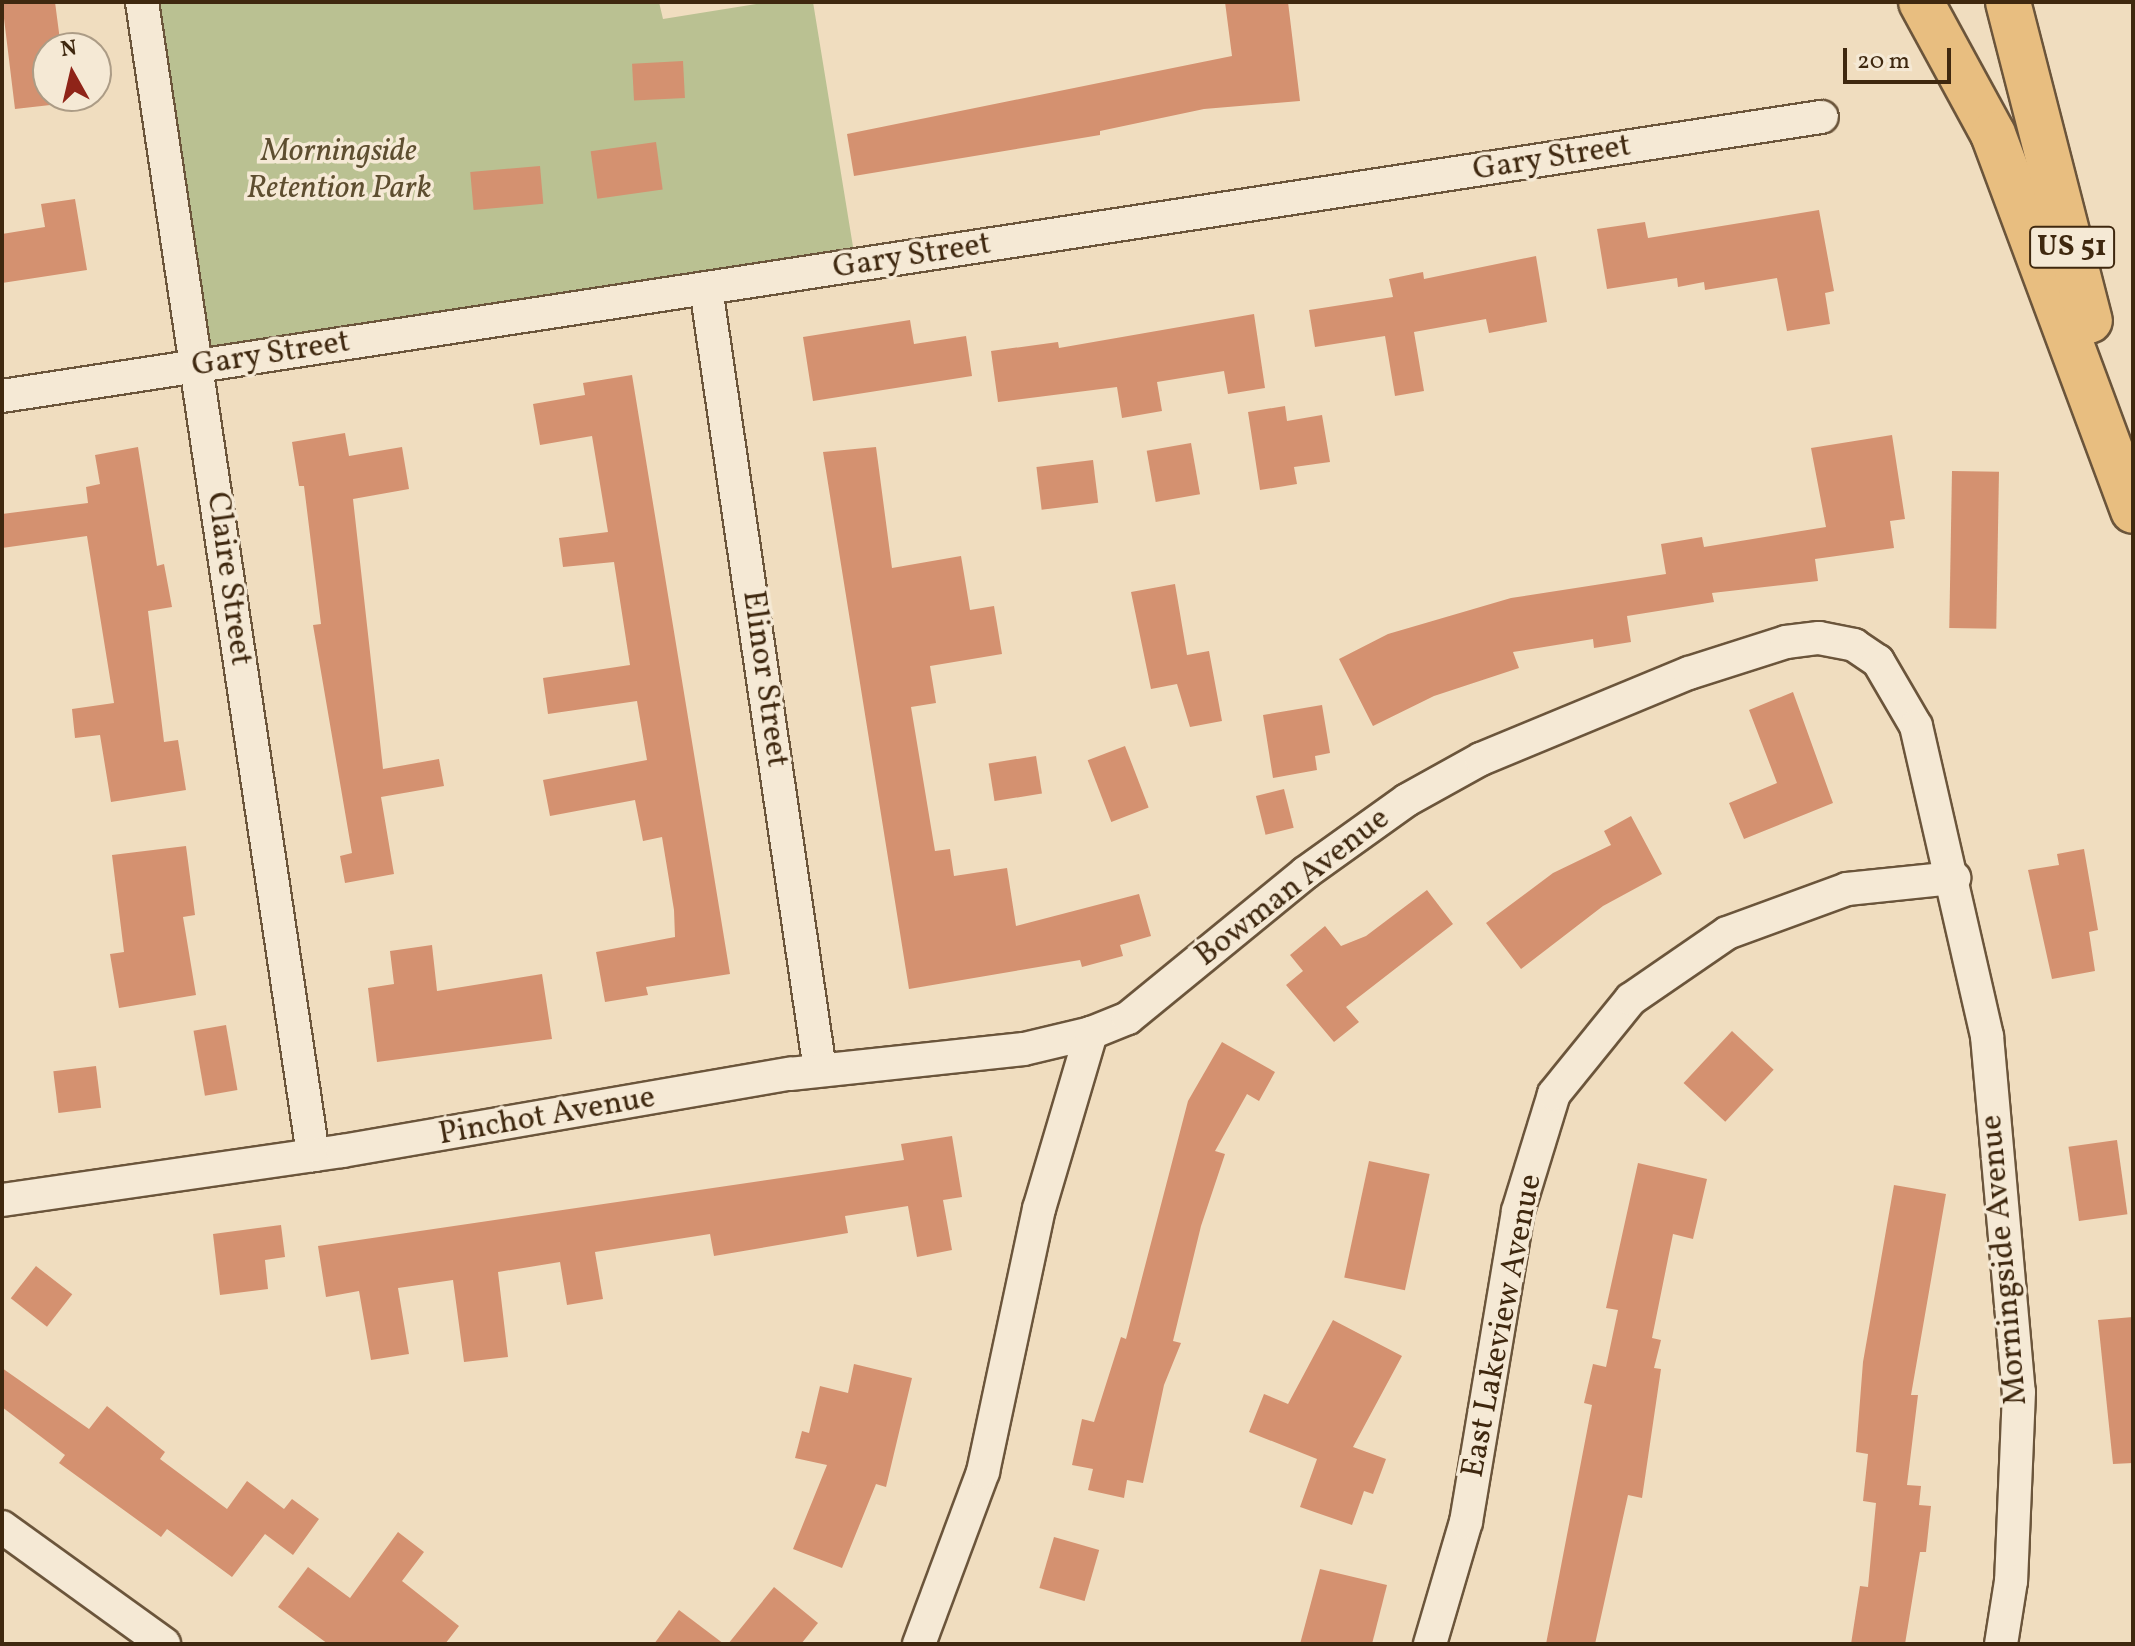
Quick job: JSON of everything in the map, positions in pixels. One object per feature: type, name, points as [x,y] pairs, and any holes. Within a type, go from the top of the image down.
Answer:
[{"type":"main road","points":[[1921,2],[1998,146],[2133,511]]},
{"type":"main road","name":"US 51","points":[[2008,2],[2133,494]]},
{"type":"street","name":"Claire Street","points":[[142,2],[313,1155]]},
{"type":"street","name":"Gary Street","points":[[2,396],[1822,117]]},
{"type":"street","name":"Elinor Street","points":[[706,288],[820,1070]]},
{"type":"street","name":"Bowman Avenue","points":[[1091,1033],[1128,1018],[1305,873],[1407,800],[1575,717],[1786,642],[1838,640],[1878,661],[1916,726],[1954,878]]},
{"type":"street","name":"East Lakeview Avenue","points":[[1430,1644],[1466,1522],[1518,1211],[1554,1094],[1631,999],[1727,933],[1847,889],[1954,878]]},
{"type":"street","name":"Morningside Avenue","points":[[1954,878],[1987,1036],[2019,1392],[2011,1581],[2001,1644]]},
{"type":"street","name":"Pinchot Avenue","points":[[2,1200],[313,1155],[820,1070],[1024,1049],[1091,1033]]},
{"type":"street","points":[[919,1644],[983,1472],[1039,1209],[1091,1033]]},
{"type":"street","points":[[2,1527],[164,1644]]},
{"type":"green space","name":"Morningside Retention Park","points":[[142,2],[659,2],[663,19],[768,2],[813,2],[856,265],[196,366]]},
{"type":"building","points":[[2,2],[55,2],[59,32],[32,32],[32,107],[15,109]]},
{"type":"building","points":[[1225,2],[1288,2],[1300,101],[1204,109],[1100,131],[1100,135],[854,176],[847,134],[1232,56]]},
{"type":"building","points":[[683,61],[685,98],[634,101],[632,64]]},
{"type":"building","points":[[656,142],[663,190],[597,199],[591,151]]},
{"type":"building","points":[[540,166],[543,204],[474,210],[470,172]]},
{"type":"building","points":[[75,199],[87,270],[2,283],[2,234],[45,227],[41,204]]},
{"type":"building","points":[[1819,210],[1834,291],[1825,293],[1830,324],[1787,331],[1777,278],[1705,290],[1704,282],[1678,287],[1677,278],[1607,289],[1597,229],[1645,222],[1648,238]]},
{"type":"building","points":[[1536,256],[1547,322],[1489,333],[1486,319],[1414,332],[1424,391],[1395,396],[1385,336],[1315,347],[1309,310],[1393,297],[1389,279],[1423,272],[1424,279]]},
{"type":"building","points":[[1254,314],[1265,388],[1228,394],[1224,371],[1157,382],[1162,411],[1122,418],[1117,387],[998,402],[991,351],[1058,342],[1059,348]]},
{"type":"building","points":[[910,320],[914,344],[966,336],[972,376],[813,401],[803,337]]},
{"type":"building","points":[[632,375],[730,974],[646,987],[648,995],[605,1002],[596,952],[675,937],[674,910],[662,837],[643,841],[635,800],[550,816],[543,780],[647,760],[637,701],[548,714],[543,678],[630,665],[614,562],[563,567],[559,538],[608,532],[592,436],[540,445],[533,404],[585,395],[583,383]]},
{"type":"building","points":[[1285,406],[1287,421],[1322,415],[1330,462],[1294,467],[1297,484],[1260,490],[1248,412]]},
{"type":"building","points":[[345,433],[349,456],[402,447],[409,489],[353,499],[383,769],[439,759],[444,786],[381,797],[394,874],[345,883],[340,856],[352,853],[313,625],[321,624],[304,486],[299,486],[292,442]]},
{"type":"building","points":[[1892,435],[1905,519],[1890,521],[1894,548],[1815,559],[1818,581],[1712,593],[1714,602],[1627,616],[1631,642],[1594,648],[1593,639],[1513,652],[1519,668],[1434,696],[1373,726],[1339,659],[1388,634],[1511,598],[1666,574],[1661,544],[1702,537],[1704,547],[1826,527],[1811,448]]},
{"type":"building","points":[[1191,443],[1200,494],[1156,502],[1147,451]]},
{"type":"building","points":[[138,447],[157,566],[164,564],[172,607],[148,611],[164,742],[178,740],[186,790],[111,802],[100,735],[75,738],[72,709],[114,703],[87,536],[2,548],[2,514],[88,503],[86,487],[100,484],[95,455]]},
{"type":"building","points":[[876,447],[892,568],[961,556],[970,610],[994,606],[1002,654],[930,666],[936,703],[911,707],[935,851],[950,849],[954,876],[1007,868],[1016,926],[1139,894],[1151,936],[1120,945],[1123,956],[1082,967],[1080,960],[909,989],[823,452]]},
{"type":"building","points":[[1093,460],[1098,503],[1042,510],[1036,467]]},
{"type":"building","points":[[1952,471],[1999,472],[1996,629],[1949,628]]},
{"type":"building","points":[[1175,584],[1187,655],[1209,651],[1222,721],[1190,727],[1177,684],[1151,689],[1131,592]]},
{"type":"building","points":[[1793,692],[1833,803],[1744,839],[1729,803],[1777,783],[1749,710]]},
{"type":"building","points":[[1322,705],[1330,753],[1315,756],[1317,770],[1273,778],[1263,715]]},
{"type":"building","points":[[1125,746],[1149,808],[1111,822],[1088,760]]},
{"type":"building","points":[[1036,756],[1042,794],[995,801],[989,764]]},
{"type":"building","points":[[1284,789],[1294,828],[1266,835],[1256,796]]},
{"type":"building","points":[[1631,816],[1662,874],[1603,906],[1521,969],[1486,923],[1553,873],[1611,845],[1604,831]]},
{"type":"building","points":[[186,846],[195,915],[183,917],[196,995],[119,1008],[110,954],[124,952],[112,855]]},
{"type":"building","points":[[2084,849],[2098,930],[2089,932],[2095,971],[2052,979],[2028,870],[2059,865],[2057,854]]},
{"type":"building","points":[[1427,890],[1453,924],[1346,1007],[1359,1022],[1334,1042],[1286,985],[1303,971],[1290,955],[1325,926],[1341,946],[1366,936]]},
{"type":"building","points":[[432,945],[437,991],[542,974],[552,1039],[377,1062],[368,988],[394,984],[390,951]]},
{"type":"building","points":[[226,1025],[237,1090],[205,1096],[194,1031]]},
{"type":"building","points":[[1732,1031],[1774,1070],[1725,1122],[1684,1083]]},
{"type":"building","points":[[1222,1042],[1275,1072],[1259,1101],[1247,1094],[1215,1151],[1225,1154],[1201,1226],[1173,1341],[1181,1343],[1164,1385],[1143,1483],[1127,1480],[1124,1498],[1088,1490],[1093,1469],[1072,1465],[1082,1419],[1094,1422],[1121,1337],[1126,1339],[1188,1101]]},
{"type":"building","points":[[96,1066],[101,1108],[58,1113],[53,1071]]},
{"type":"building","points":[[952,1136],[962,1197],[943,1200],[952,1250],[917,1257],[908,1206],[845,1216],[848,1233],[714,1256],[710,1234],[595,1252],[603,1299],[567,1305],[560,1262],[498,1272],[508,1357],[464,1362],[453,1280],[398,1288],[409,1354],[371,1360],[359,1291],[326,1297],[318,1246],[904,1160],[901,1144]]},
{"type":"building","points":[[2117,1140],[2127,1214],[2079,1221],[2068,1147]]},
{"type":"building","points":[[1369,1161],[1430,1174],[1405,1290],[1344,1277]]},
{"type":"building","points":[[1638,1163],[1707,1179],[1693,1239],[1673,1234],[1652,1338],[1661,1340],[1654,1368],[1661,1369],[1642,1498],[1628,1495],[1595,1644],[1546,1644],[1592,1405],[1584,1403],[1593,1364],[1606,1367],[1618,1310],[1606,1308]]},
{"type":"building","points":[[1894,1185],[1946,1194],[1911,1395],[1918,1395],[1907,1485],[1921,1486],[1919,1505],[1931,1506],[1926,1552],[1920,1552],[1905,1644],[1851,1644],[1860,1586],[1868,1587],[1876,1503],[1863,1501],[1868,1454],[1856,1452],[1863,1362]]},
{"type":"building","points":[[281,1225],[285,1257],[265,1260],[268,1289],[220,1295],[213,1234]]},
{"type":"building","points":[[36,1266],[72,1294],[47,1327],[11,1298]]},
{"type":"building","points":[[2133,1317],[2133,1463],[2113,1464],[2098,1320]]},
{"type":"building","points":[[1333,1320],[1402,1356],[1353,1447],[1386,1459],[1373,1494],[1364,1491],[1352,1525],[1300,1507],[1317,1459],[1249,1432],[1264,1394],[1288,1404]]},
{"type":"building","points":[[854,1364],[912,1378],[886,1487],[876,1484],[842,1568],[793,1549],[827,1465],[795,1458],[802,1431],[809,1433],[820,1386],[848,1393]]},
{"type":"building","points":[[2,1368],[89,1429],[107,1406],[165,1452],[160,1459],[227,1509],[247,1481],[284,1509],[292,1499],[319,1519],[293,1555],[265,1534],[232,1577],[167,1529],[161,1537],[59,1463],[65,1455],[2,1407]]},
{"type":"building","points":[[398,1532],[424,1552],[402,1581],[459,1626],[445,1644],[328,1644],[278,1607],[308,1567],[350,1598]]},
{"type":"building","points":[[1054,1537],[1099,1550],[1085,1601],[1039,1588]]},
{"type":"building","points":[[1320,1569],[1387,1585],[1372,1644],[1300,1644]]},
{"type":"building","points":[[774,1587],[818,1623],[801,1644],[728,1644]]},
{"type":"building","points":[[679,1610],[724,1644],[654,1644]]}]
